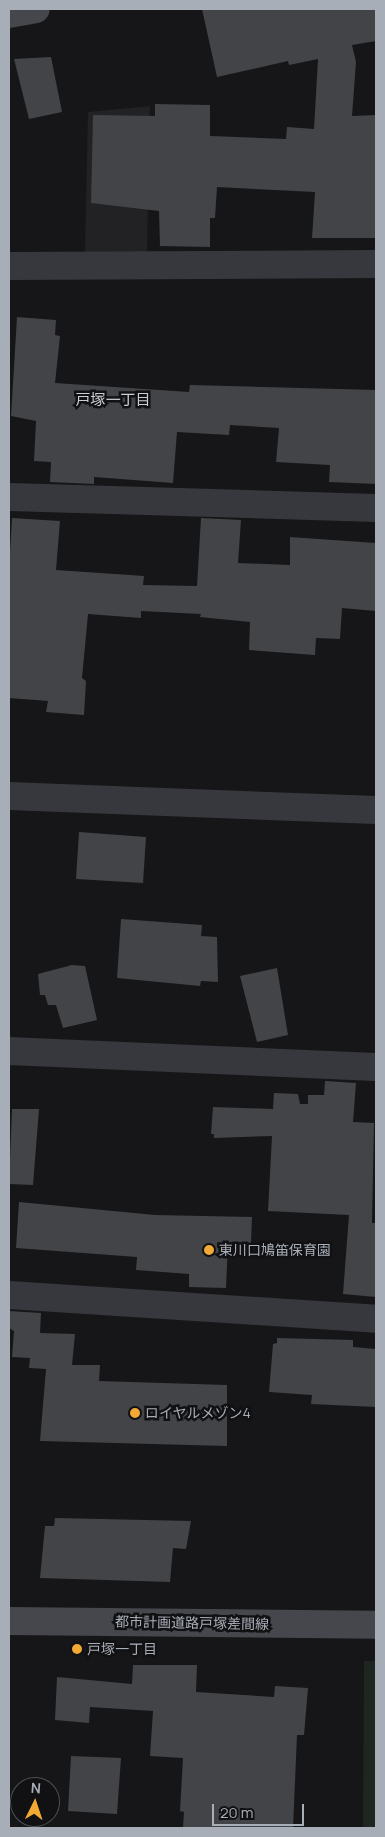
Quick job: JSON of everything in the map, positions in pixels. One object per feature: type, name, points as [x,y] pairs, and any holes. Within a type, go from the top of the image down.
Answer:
[{"type":"street","points":[[9,14],[36,9]]},
{"type":"street","points":[[9,266],[376,264]]},
{"type":"street","points":[[9,497],[376,508]]},
{"type":"street","points":[[9,796],[376,810]]},
{"type":"street","points":[[9,1051],[376,1067]]},
{"type":"street","points":[[9,1295],[376,1319]]},
{"type":"street","name":"都市計画道路戸塚差間線","points":[[9,1621],[376,1625]]},
{"type":"shaded area","points":[[150,106],[147,254],[85,252],[88,112]]},
{"type":"shaded area","points":[[364,1661],[376,1661],[376,1828],[363,1828]]},
{"type":"building","points":[[202,9],[376,9],[376,41],[352,45],[356,62],[352,116],[376,115],[376,238],[312,238],[315,192],[217,187],[215,218],[210,218],[210,247],[160,246],[159,211],[91,203],[93,115],[155,116],[155,104],[210,105],[210,136],[286,139],[287,127],[314,129],[318,59],[289,65],[288,61],[217,77]]},
{"type":"building","points":[[51,57],[62,112],[29,119],[14,59]]},
{"type":"building","points":[[17,317],[56,320],[55,335],[60,336],[55,383],[189,392],[190,385],[376,390],[376,484],[329,482],[330,465],[276,462],[279,428],[230,425],[229,435],[177,432],[173,483],[94,477],[94,484],[50,482],[51,462],[34,461],[36,421],[11,416]]},
{"type":"building","points":[[12,518],[60,521],[56,570],[144,576],[143,585],[197,586],[201,518],[241,520],[238,563],[290,565],[290,537],[376,543],[376,611],[342,608],[340,639],[316,638],[315,655],[249,650],[250,622],[200,617],[201,614],[141,611],[141,618],[88,614],[82,678],[86,681],[84,715],[46,712],[48,701],[9,698],[9,570]]},
{"type":"building","points":[[79,832],[146,837],[143,883],[76,879]]},
{"type":"building","points":[[121,919],[202,925],[201,936],[217,937],[218,982],[201,981],[200,986],[117,978]]},
{"type":"building","points":[[72,965],[85,966],[97,1020],[63,1028],[56,1005],[48,1005],[45,995],[40,995],[38,974]]},
{"type":"building","points":[[277,968],[288,1035],[257,1042],[240,976]]},
{"type":"building","points":[[325,1081],[356,1083],[353,1122],[374,1123],[372,1223],[376,1223],[376,1297],[343,1294],[349,1215],[268,1211],[272,1136],[214,1138],[214,1134],[211,1134],[213,1107],[273,1109],[274,1093],[298,1094],[300,1104],[308,1104],[308,1095],[324,1095]]},
{"type":"building","points":[[12,1109],[39,1109],[33,1185],[9,1184]]},
{"type":"building","points":[[19,1202],[155,1215],[252,1217],[251,1243],[228,1242],[226,1288],[189,1287],[189,1274],[136,1270],[137,1257],[16,1248]]},
{"type":"building","name":"ロイヤルメゾン4","points":[[9,1311],[41,1313],[40,1333],[75,1334],[72,1365],[100,1365],[99,1381],[227,1385],[227,1446],[40,1441],[46,1369],[29,1368],[30,1358],[12,1357],[14,1331],[9,1328]]},
{"type":"building","points":[[277,1338],[353,1340],[353,1347],[376,1349],[376,1407],[311,1404],[312,1395],[269,1392],[273,1344],[277,1343]]},
{"type":"building","points":[[55,1518],[191,1521],[186,1549],[173,1548],[170,1582],[40,1578],[45,1526],[54,1526]]},
{"type":"building","points":[[133,1665],[197,1665],[196,1692],[274,1697],[275,1686],[308,1688],[304,1735],[297,1735],[293,1828],[183,1827],[184,1812],[180,1811],[183,1758],[150,1756],[153,1711],[90,1707],[89,1723],[55,1720],[57,1677],[132,1684]]},
{"type":"building","points":[[71,1756],[121,1758],[117,1814],[68,1811]]},
{"type":"place","name":"東川口鳩笛保育園","points":[[209,1250]]},
{"type":"place","name":"ロイヤルメゾン4","points":[[135,1413]]},
{"type":"place","name":"戸塚一丁目","points":[[77,1649]]},
{"type":"district","name":"戸塚一丁目","points":[[113,400]]}]
